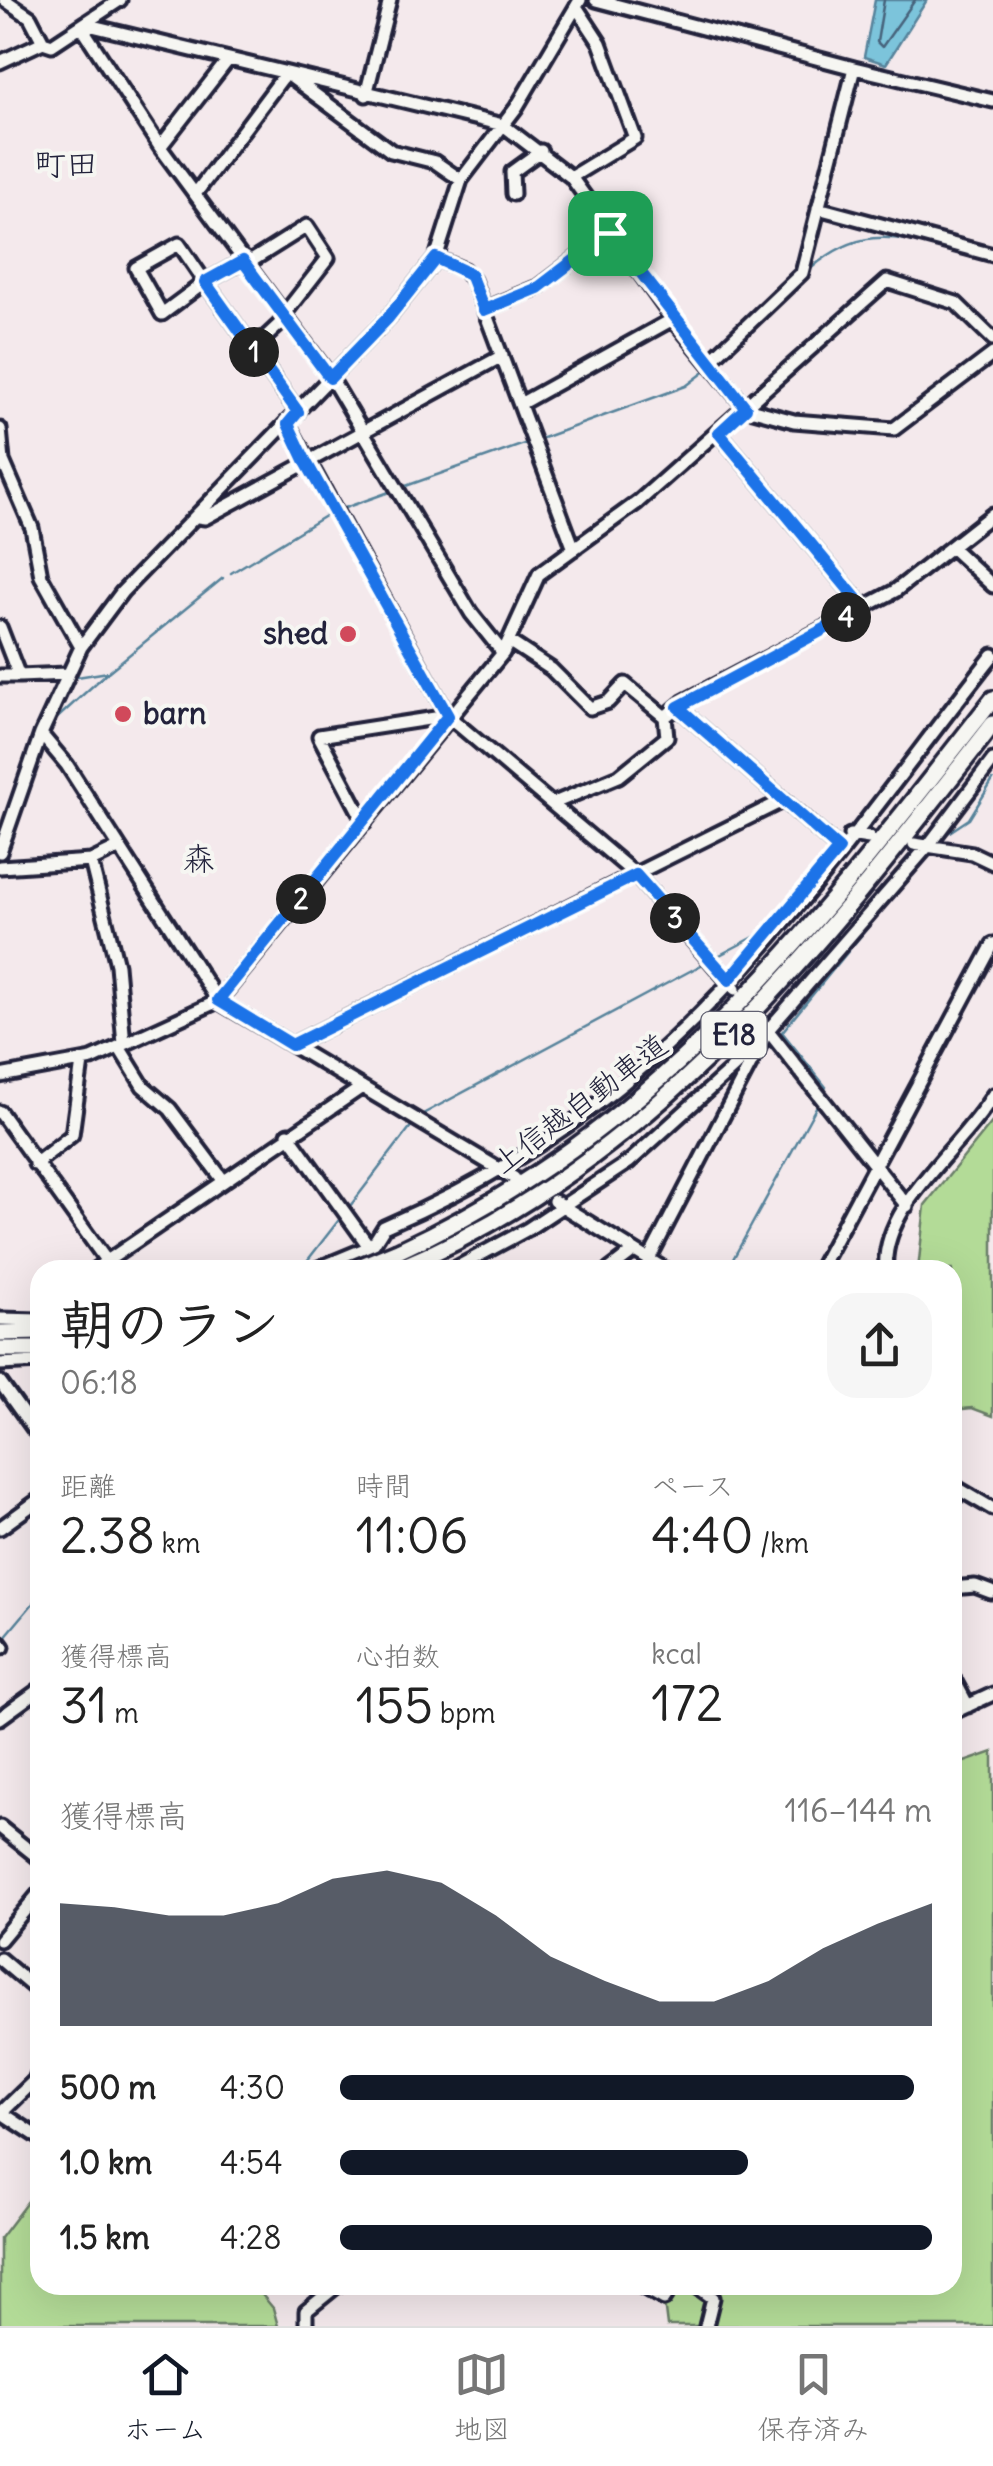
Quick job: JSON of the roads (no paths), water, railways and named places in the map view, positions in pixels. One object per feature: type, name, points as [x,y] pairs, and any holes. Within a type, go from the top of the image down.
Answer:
[{"type":"highway","name":"上信越自動車道","points":[[402,1260],[521,1187],[605,1128],[682,1062],[811,927],[993,699]]},
{"type":"highway","name":"上信越自動車道","points":[[404,1260],[485,1227],[562,1180],[643,1120],[694,1074],[824,935],[993,724]]},
{"type":"highway","points":[[0,1333],[30,1332]]},
{"type":"highway","points":[[0,1349],[30,1349]]},
{"type":"street","points":[[0,62],[42,42],[56,44],[120,0]]},
{"type":"street","points":[[366,95],[390,0]]},
{"type":"street","points":[[596,0],[993,101]]},
{"type":"street","points":[[2,1],[30,17],[42,42]]},
{"type":"street","points":[[0,852],[3,818],[80,647],[122,592],[388,318],[436,258],[461,180],[503,126],[578,4],[600,44],[635,138],[571,177]]},
{"type":"street","points":[[82,25],[503,126],[571,177],[672,319],[746,408],[794,421],[894,429],[993,354]]},
{"type":"street","points":[[82,25],[160,148],[330,378],[471,612],[507,648],[551,668],[590,708],[608,702],[625,684],[665,716],[667,736],[619,776],[554,802]]},
{"type":"street","points":[[160,148],[227,60]]},
{"type":"street","points":[[710,361],[802,272],[854,68]]},
{"type":"street","points":[[286,73],[392,151],[435,162],[461,180]]},
{"type":"street","points":[[196,193],[286,73]]},
{"type":"street","points":[[513,194],[512,172],[541,151]]},
{"type":"street","points":[[818,208],[993,255]]},
{"type":"street","points":[[252,349],[283,318],[328,258],[308,226],[205,282],[162,314],[136,268],[179,244],[205,282],[252,349],[298,412]]},
{"type":"street","points":[[484,310],[538,288],[610,233]]},
{"type":"street","points":[[436,258],[470,274],[574,549]]},
{"type":"street","points":[[0,1076],[82,1062],[218,1000],[507,648],[539,574],[719,433],[887,281],[956,303],[993,339]]},
{"type":"street","points":[[520,404],[672,319]]},
{"type":"street","points":[[197,516],[205,518],[502,356]]},
{"type":"street","points":[[288,424],[448,716],[636,875],[732,984]]},
{"type":"street","points":[[0,429],[4,461],[32,528],[41,576],[80,647]]},
{"type":"street","points":[[719,433],[864,608]]},
{"type":"street","points":[[665,716],[864,608],[952,548],[993,514]]},
{"type":"street","points":[[952,548],[993,586]]},
{"type":"street","points":[[0,627],[19,676]]},
{"type":"street","points":[[338,1260],[372,1246],[384,1228],[500,1170],[590,1110],[679,1033],[732,984],[993,655]]},
{"type":"street","points":[[0,676],[67,674]]},
{"type":"street","points":[[678,707],[839,849]]},
{"type":"street","points":[[365,823],[319,736],[448,716]]},
{"type":"street","points":[[41,734],[218,1000],[514,1178]]},
{"type":"street","points":[[558,1204],[649,1259],[766,1027],[993,760]]},
{"type":"street","points":[[292,1045],[784,800]]},
{"type":"street","points":[[850,835],[869,838]]},
{"type":"street","points":[[921,845],[972,853],[993,864]]},
{"type":"street","points":[[0,867],[91,860],[118,848]]},
{"type":"street","points":[[91,860],[118,965],[121,1045],[143,1086],[170,1109],[223,1180]]},
{"type":"street","points":[[824,1260],[993,944]]},
{"type":"street","points":[[766,1027],[908,1206]]},
{"type":"street","points":[[468,1260],[629,1162],[759,1045]]},
{"type":"street","points":[[35,1164],[72,1135],[82,1062]]},
{"type":"street","points":[[118,1260],[223,1180],[362,1087]]},
{"type":"street","points":[[887,1260],[889,1233],[976,1123],[993,1094]]},
{"type":"street","points":[[0,1112],[106,1260]]},
{"type":"street","points":[[288,1134],[380,1260]]},
{"type":"street","points":[[622,1260],[634,1251]]},
{"type":"street","points":[[25,1320],[30,1316]]},
{"type":"street","points":[[0,1319],[30,1320]]},
{"type":"street","points":[[0,1364],[30,1362]]},
{"type":"street","points":[[0,1382],[30,1424]]},
{"type":"street","points":[[962,1492],[993,1509]]},
{"type":"street","points":[[0,1528],[30,1506]]},
{"type":"street","points":[[962,1587],[975,1586],[991,1592]]},
{"type":"street","points":[[962,1709],[993,1694]]},
{"type":"street","points":[[962,1695],[968,1706]]},
{"type":"street","points":[[0,1718],[30,1696]]},
{"type":"street","points":[[0,1826],[30,1851]]},
{"type":"street","points":[[0,1940],[30,1904]]},
{"type":"street","points":[[0,1959],[30,1984]]},
{"type":"street","points":[[4,2110],[30,2085]]},
{"type":"street","points":[[0,2090],[4,2110],[30,2130]]},
{"type":"street","points":[[306,2326],[306,2311],[326,2295]]},
{"type":"street","points":[[706,2326],[712,2298],[708,2295]]},
{"type":"water","points":[[875,0],[927,0],[886,64],[864,57]]},
{"type":"waterway","points":[[807,272],[841,248],[873,238],[947,248]]},
{"type":"waterway","points":[[718,362],[731,349]]},
{"type":"waterway","points":[[540,439],[686,386],[707,370]]},
{"type":"waterway","points":[[403,487],[527,443]]},
{"type":"waterway","points":[[339,510],[392,491]]},
{"type":"waterway","points":[[231,573],[328,514]]},
{"type":"waterway","points":[[71,678],[108,672],[223,578]]},
{"type":"waterway","points":[[53,722],[108,672]]},
{"type":"waterway","points":[[0,684],[58,681]]},
{"type":"waterway","points":[[0,831],[30,748]]},
{"type":"waterway","points":[[942,837],[969,819],[993,780]]},
{"type":"waterway","points":[[823,1093],[826,1087],[782,1032],[918,866]]},
{"type":"waterway","points":[[716,957],[771,928]]},
{"type":"waterway","points":[[421,1115],[705,963]]},
{"type":"waterway","points":[[732,1260],[820,1100]]},
{"type":"waterway","points":[[347,1210],[412,1125]]},
{"type":"waterway","points":[[308,1260],[342,1216]]},
{"type":"waterway","points":[[4,1638],[30,1607]]},
{"type":"place","name":"shed","points":[[348,634]]},
{"type":"place","name":"barn","points":[[123,714]]},
{"type":"district","name":"町田","points":[[66,164]]},
{"type":"district","name":"森","points":[[199,859]]}]
